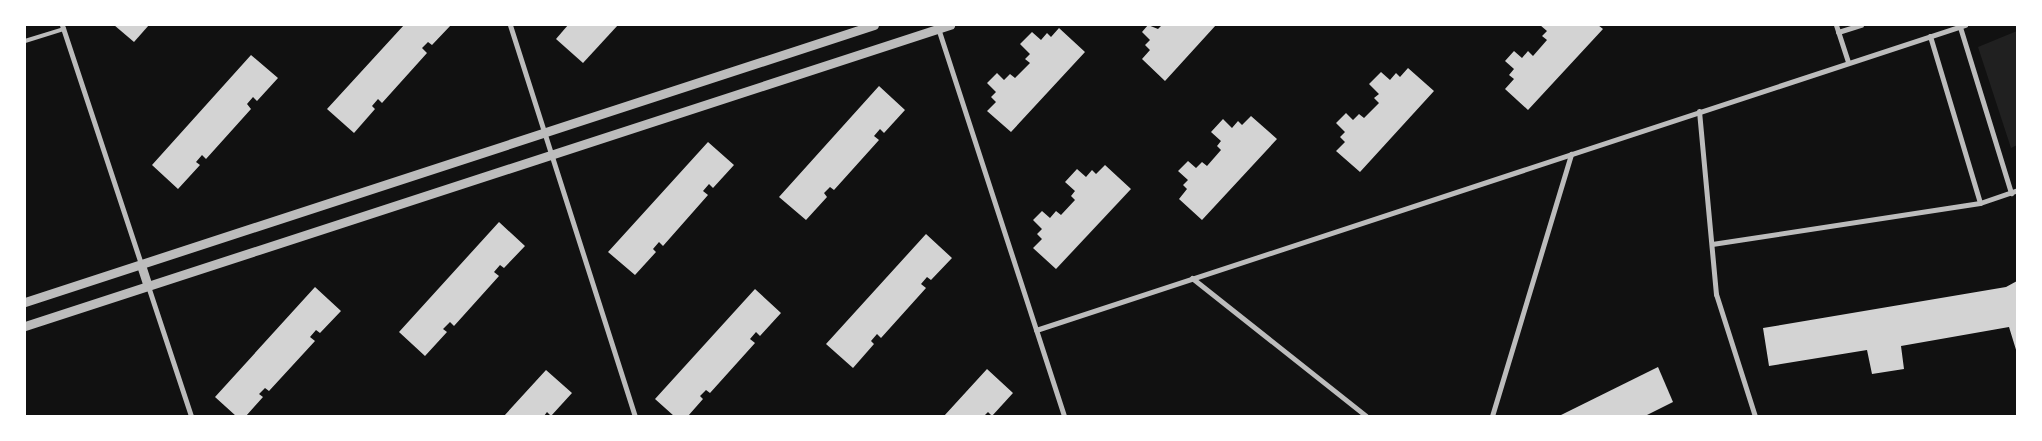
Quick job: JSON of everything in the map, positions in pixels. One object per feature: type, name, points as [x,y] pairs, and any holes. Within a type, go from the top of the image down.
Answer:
[{"type":"street","points":[[510,25],[554,154],[636,416]]},
{"type":"street","points":[[25,302],[874,25]]},
{"type":"street","points":[[25,326],[938,27],[950,25]]},
{"type":"street","points":[[1836,25],[1848,62]]},
{"type":"street","points":[[1838,32],[1861,25]]},
{"type":"street","points":[[1036,330],[1848,62],[1963,26],[2011,193]]},
{"type":"street","points":[[63,27],[191,416]]},
{"type":"street","points":[[938,27],[1064,416]]},
{"type":"street","points":[[1930,36],[1980,203]]},
{"type":"street","points":[[1699,111],[1716,294],[1755,416]]},
{"type":"street","points":[[1492,416],[1571,154]]},
{"type":"street","points":[[1712,244],[1980,203],[2017,190]]},
{"type":"street","points":[[1192,278],[1366,416]]},
{"type":"lane","points":[[25,41],[63,27]]},
{"type":"shaded area","points":[[2017,31],[2017,145],[2011,148],[1978,47]]},
{"type":"building","points":[[114,25],[149,25],[134,42]]},
{"type":"building","points":[[404,25],[451,25],[432,45],[428,42],[422,48],[427,53],[382,103],[378,99],[372,106],[375,109],[354,133],[327,109]]},
{"type":"building","points":[[568,25],[618,25],[583,63],[556,39]]},
{"type":"building","points":[[1148,25],[1158,29],[1162,25],[1216,25],[1165,81],[1142,59],[1150,50],[1145,45],[1150,40],[1142,32]]},
{"type":"building","points":[[1540,25],[1598,25],[1603,29],[1528,110],[1505,89],[1514,79],[1509,75],[1514,69],[1505,61],[1514,51],[1522,58],[1528,51],[1533,56],[1547,40],[1542,36],[1547,31]]},
{"type":"building","points":[[1059,28],[1085,52],[1011,132],[987,111],[996,102],[991,97],[996,92],[987,83],[997,73],[1004,80],[1010,74],[1015,78],[1030,63],[1025,59],[1030,54],[1020,44],[1032,32],[1041,40],[1047,33],[1051,37]]},
{"type":"building","points":[[251,55],[278,78],[257,101],[253,97],[247,104],[251,109],[206,159],[202,155],[196,162],[200,165],[178,189],[152,165]]},
{"type":"building","points":[[1408,68],[1434,91],[1360,172],[1336,151],[1345,142],[1340,137],[1345,132],[1336,123],[1346,113],[1353,120],[1359,114],[1364,118],[1379,103],[1374,98],[1379,94],[1369,84],[1381,72],[1390,80],[1396,73],[1400,77]]},
{"type":"building","points":[[879,86],[905,110],[884,133],[880,129],[874,136],[879,140],[834,190],[830,187],[824,193],[827,197],[806,220],[779,197]]},
{"type":"building","points":[[1251,116],[1277,139],[1202,220],[1179,199],[1187,189],[1183,185],[1188,180],[1178,171],[1188,161],[1196,168],[1202,162],[1207,166],[1221,150],[1217,146],[1221,141],[1211,132],[1223,119],[1232,128],[1238,121],[1242,125]]},
{"type":"building","points":[[708,142],[734,165],[713,188],[709,184],[703,191],[708,195],[663,246],[659,242],[653,249],[656,252],[635,275],[608,252]]},
{"type":"building","points":[[1105,165],[1131,189],[1056,269],[1033,248],[1042,239],[1037,234],[1042,229],[1033,220],[1042,211],[1050,218],[1056,211],[1061,215],[1075,200],[1071,196],[1075,191],[1065,182],[1077,169],[1086,177],[1092,170],[1096,174]]},
{"type":"building","points":[[499,222],[525,246],[504,268],[500,265],[494,272],[499,276],[454,326],[450,322],[443,329],[447,332],[425,356],[399,332]]},
{"type":"building","points":[[926,234],[952,258],[931,280],[927,277],[921,284],[926,288],[881,338],[877,334],[871,341],[874,344],[853,368],[826,344]]},
{"type":"building","points":[[2017,281],[2017,353],[2009,327],[1901,346],[1904,369],[1872,374],[1867,350],[1769,366],[1763,328],[2006,287]]},
{"type":"building","points":[[315,287],[341,311],[320,333],[316,330],[310,337],[315,341],[269,391],[265,388],[259,394],[263,397],[246,416],[236,416],[215,397]]},
{"type":"building","points":[[755,289],[781,313],[760,336],[756,332],[750,339],[755,343],[710,393],[706,390],[700,396],[703,399],[688,416],[674,416],[655,399]]},
{"type":"building","points":[[1658,367],[1673,402],[1645,416],[1559,416]]},
{"type":"building","points":[[987,369],[1013,393],[992,416],[988,412],[984,416],[944,416]]},
{"type":"building","points":[[546,370],[572,393],[551,416],[547,412],[544,416],[504,416]]}]
